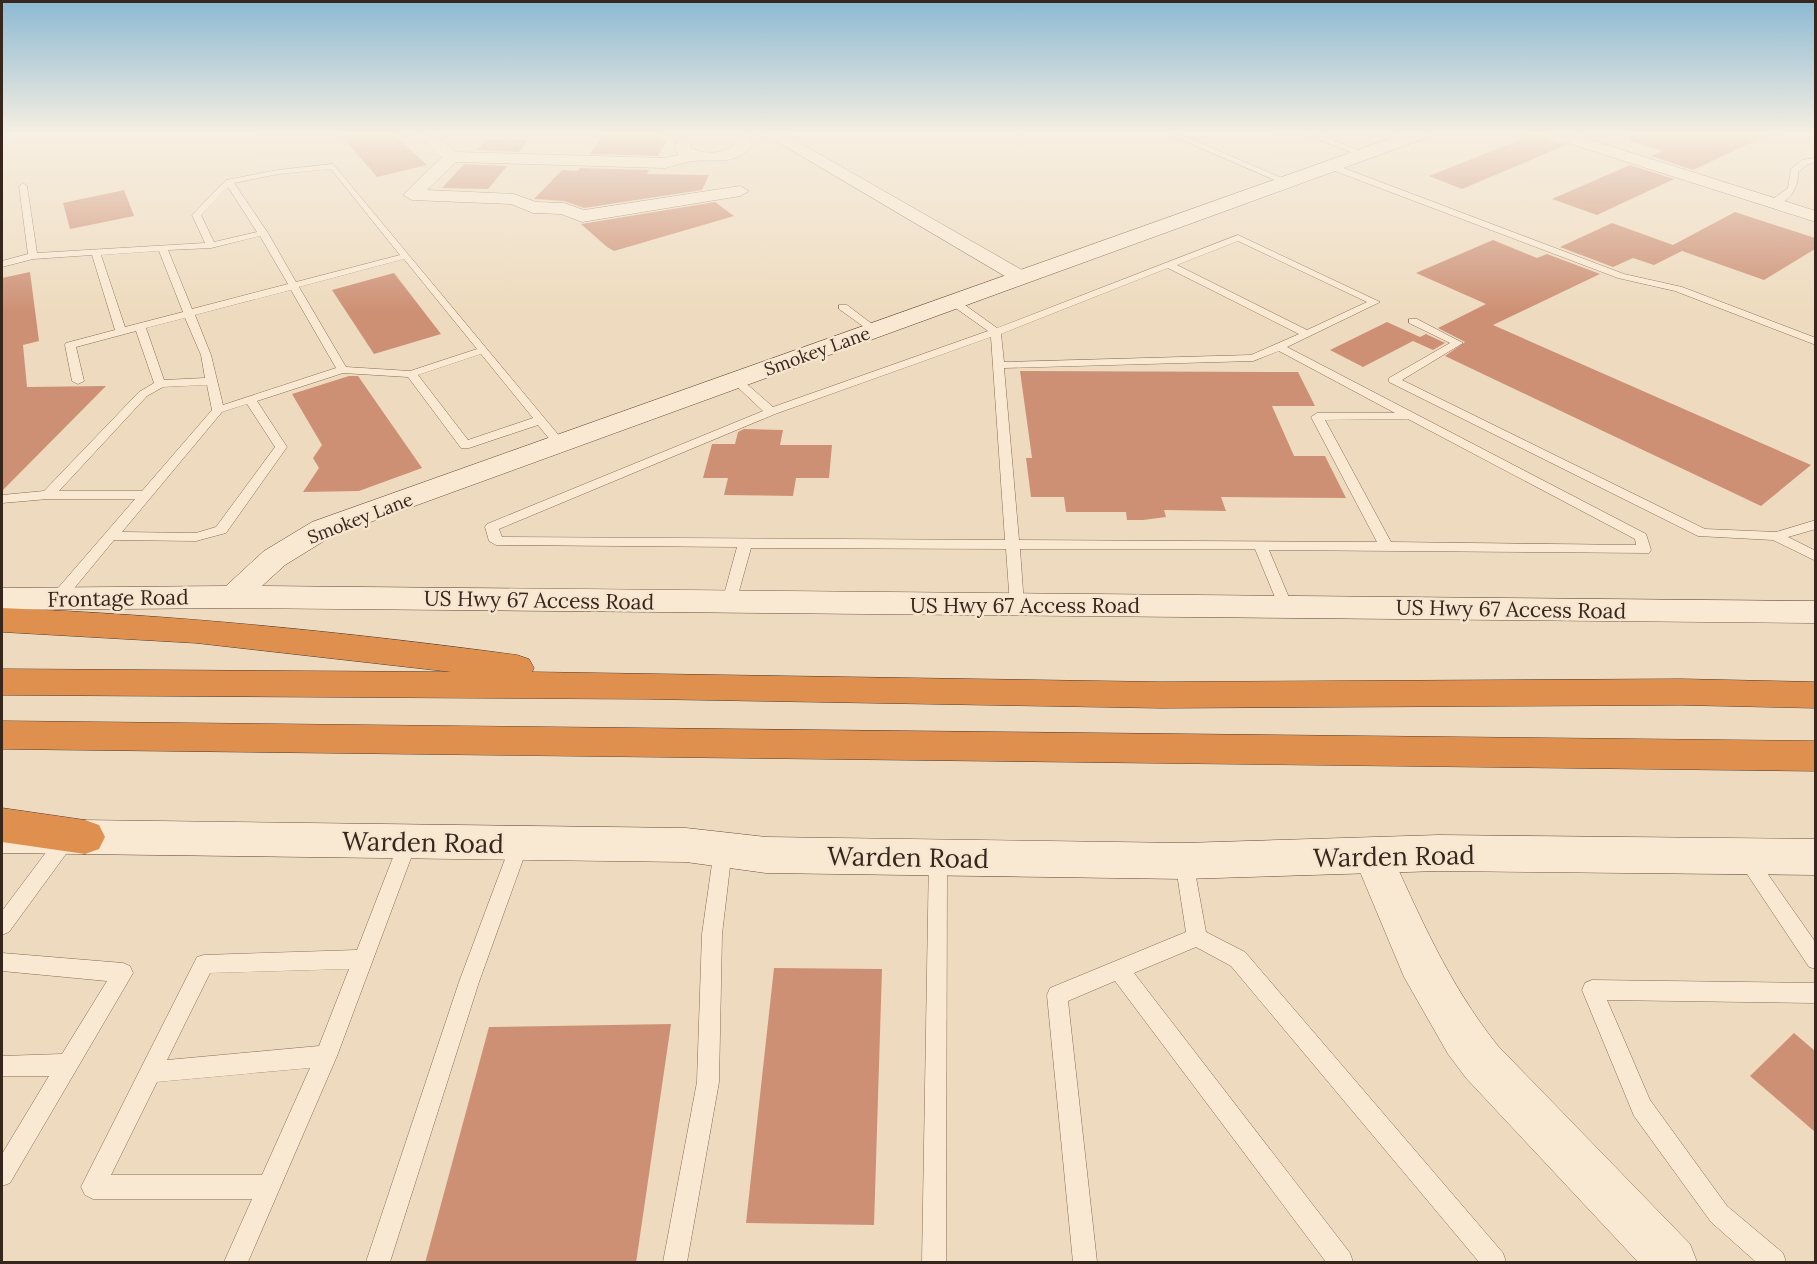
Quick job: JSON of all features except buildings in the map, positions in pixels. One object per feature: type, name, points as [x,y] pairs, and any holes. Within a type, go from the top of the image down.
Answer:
[{"type":"highway","points":[[2,620],[77,622],[385,649],[647,686]]},
{"type":"highway","points":[[2,682],[647,686],[1161,695],[1681,692],[1815,695]]},
{"type":"highway","points":[[2,735],[1815,756]]},
{"type":"highway","points":[[2,825],[77,837]]},
{"type":"main road","name":"Smokey Lane","points":[[235,597],[251,575],[268,561],[322,529],[1254,194]]},
{"type":"main road","name":"Frontage Road","points":[[2,599],[235,597]]},
{"type":"main road","name":"US Hwy 67 Access Road","points":[[235,597],[1815,612]]},
{"type":"main road","name":"Warden Road","points":[[2,836],[686,845],[766,855],[1184,861],[1439,853],[1815,857]]},
{"type":"street","points":[[413,194],[457,199],[514,199],[533,207],[564,209],[582,216],[721,194]]},
{"type":"street","points":[[876,194],[1022,278]]},
{"type":"street","points":[[1745,194],[1815,217]]},
{"type":"street","points":[[1372,855],[1415,960],[1456,1032],[1672,1263]]},
{"type":"lane","points":[[24,194],[33,256]]},
{"type":"lane","points":[[212,245],[196,215],[217,194]]},
{"type":"lane","points":[[237,194],[263,233],[342,370]]},
{"type":"lane","points":[[356,194],[560,444]]},
{"type":"lane","points":[[1403,194],[1621,276],[1678,289],[1815,342]]},
{"type":"lane","points":[[1773,203],[1787,194]]},
{"type":"lane","points":[[2,264],[33,256],[163,250],[212,245],[263,233]]},
{"type":"lane","points":[[999,365],[1253,358],[1375,302],[1238,238],[1171,266],[996,332],[771,412],[492,527],[496,541],[1260,545],[1644,550],[1641,537],[1279,347]]},
{"type":"lane","points":[[163,250],[206,355],[218,410]]},
{"type":"lane","points":[[96,253],[121,332]]},
{"type":"lane","points":[[78,381],[70,345],[406,256]]},
{"type":"lane","points":[[1171,266],[1308,334]]},
{"type":"lane","points":[[954,302],[996,332],[1017,605]]},
{"type":"lane","points":[[843,307],[875,330]]},
{"type":"lane","points":[[1413,321],[1458,343],[1393,380],[1703,533],[1776,536],[1815,524]]},
{"type":"lane","points":[[140,327],[160,384]]},
{"type":"lane","points":[[57,599],[148,495],[218,410],[342,370],[411,374],[484,350]]},
{"type":"lane","points":[[411,374],[465,445],[540,420]]},
{"type":"lane","points":[[736,380],[771,412]]},
{"type":"lane","points":[[48,495],[143,394],[160,384],[211,381]]},
{"type":"lane","points":[[112,536],[196,537],[221,531],[280,447],[250,400]]},
{"type":"lane","points":[[1387,547],[1317,417],[1410,416]]},
{"type":"lane","points":[[2,499],[48,495],[148,495]]},
{"type":"lane","points":[[1776,536],[1815,557]]},
{"type":"lane","points":[[729,602],[745,543]]},
{"type":"lane","points":[[1260,545],[1286,607]]},
{"type":"lane","points":[[2,926],[77,837]]},
{"type":"lane","points":[[236,1263],[326,1056],[408,842]]},
{"type":"lane","points":[[378,1263],[469,982],[520,843]]},
{"type":"lane","points":[[675,1263],[708,1082],[712,934],[723,850]]},
{"type":"lane","points":[[1745,856],[1815,960]]},
{"type":"lane","points":[[934,1263],[938,857]]},
{"type":"lane","points":[[1184,861],[1197,936]]},
{"type":"lane","points":[[1084,1263],[1057,995],[1197,936]]},
{"type":"lane","points":[[1197,936],[1238,959],[1494,1263]]},
{"type":"lane","points":[[268,1187],[93,1187],[204,964],[363,958]]},
{"type":"lane","points":[[2,962],[123,973],[2,1175]]},
{"type":"lane","points":[[1119,969],[1341,1263]]},
{"type":"lane","points":[[1774,1263],[1719,1214],[1642,1108],[1592,990],[1815,993]]},
{"type":"lane","points":[[150,1072],[326,1056]]},
{"type":"lane","points":[[2,1066],[67,1065]]}]
